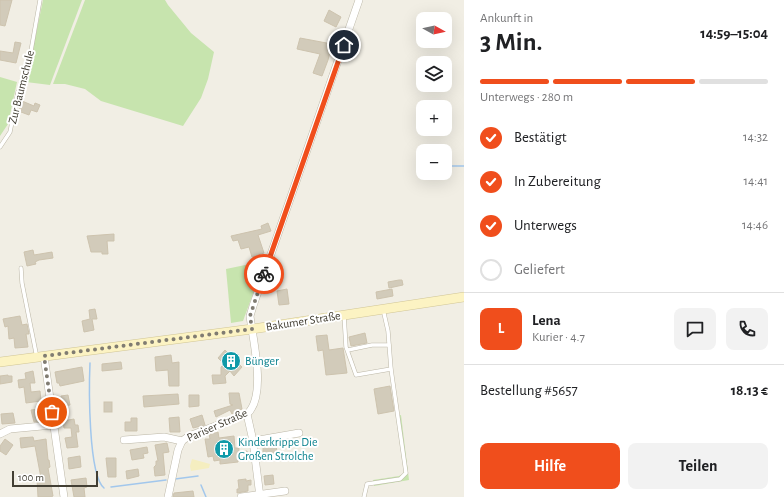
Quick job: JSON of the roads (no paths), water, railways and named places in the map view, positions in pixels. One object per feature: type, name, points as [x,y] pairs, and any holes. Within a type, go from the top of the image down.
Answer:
[{"type":"main road","name":"Bakumer Straße","points":[[0,362],[40,354],[252,329],[464,297]]},
{"type":"street","name":"Pariser Straße","points":[[168,497],[176,457],[182,441],[189,436],[247,414],[252,409],[258,391],[250,316],[360,0]]},
{"type":"street","points":[[40,354],[64,497]]},
{"type":"street","points":[[247,414],[253,441],[260,496]]},
{"type":"street","points":[[0,434],[10,430],[53,425]]},
{"type":"street","points":[[253,441],[299,434]]},
{"type":"street","points":[[124,440],[164,437],[182,441]]},
{"type":"street","points":[[241,497],[260,496],[285,491]]},
{"type":"lane","name":"Zur Baumschule","points":[[0,147],[10,132],[18,92],[26,79],[40,0]]},
{"type":"lane","points":[[21,268],[22,283],[40,354]]},
{"type":"lane","points":[[364,497],[365,489],[368,484],[400,479],[406,473],[391,369],[388,331],[383,309]]},
{"type":"lane","points":[[344,314],[348,350],[356,375],[391,369]]},
{"type":"lane","points":[[348,350],[372,345],[389,345]]},
{"type":"waterway","points":[[452,166],[464,166]]},
{"type":"waterway","points":[[90,363],[92,449],[99,480],[104,488]]},
{"type":"waterway","points":[[175,479],[198,476]]},
{"type":"waterway","points":[[111,487],[166,480]]},
{"type":"waterway","points":[[201,485],[206,497]]},
{"type":"place","name":"Bünger","points":[[231,361]]},
{"type":"place","name":"Kinderkrippe Die Großen Strolche","points":[[224,449]]}]
